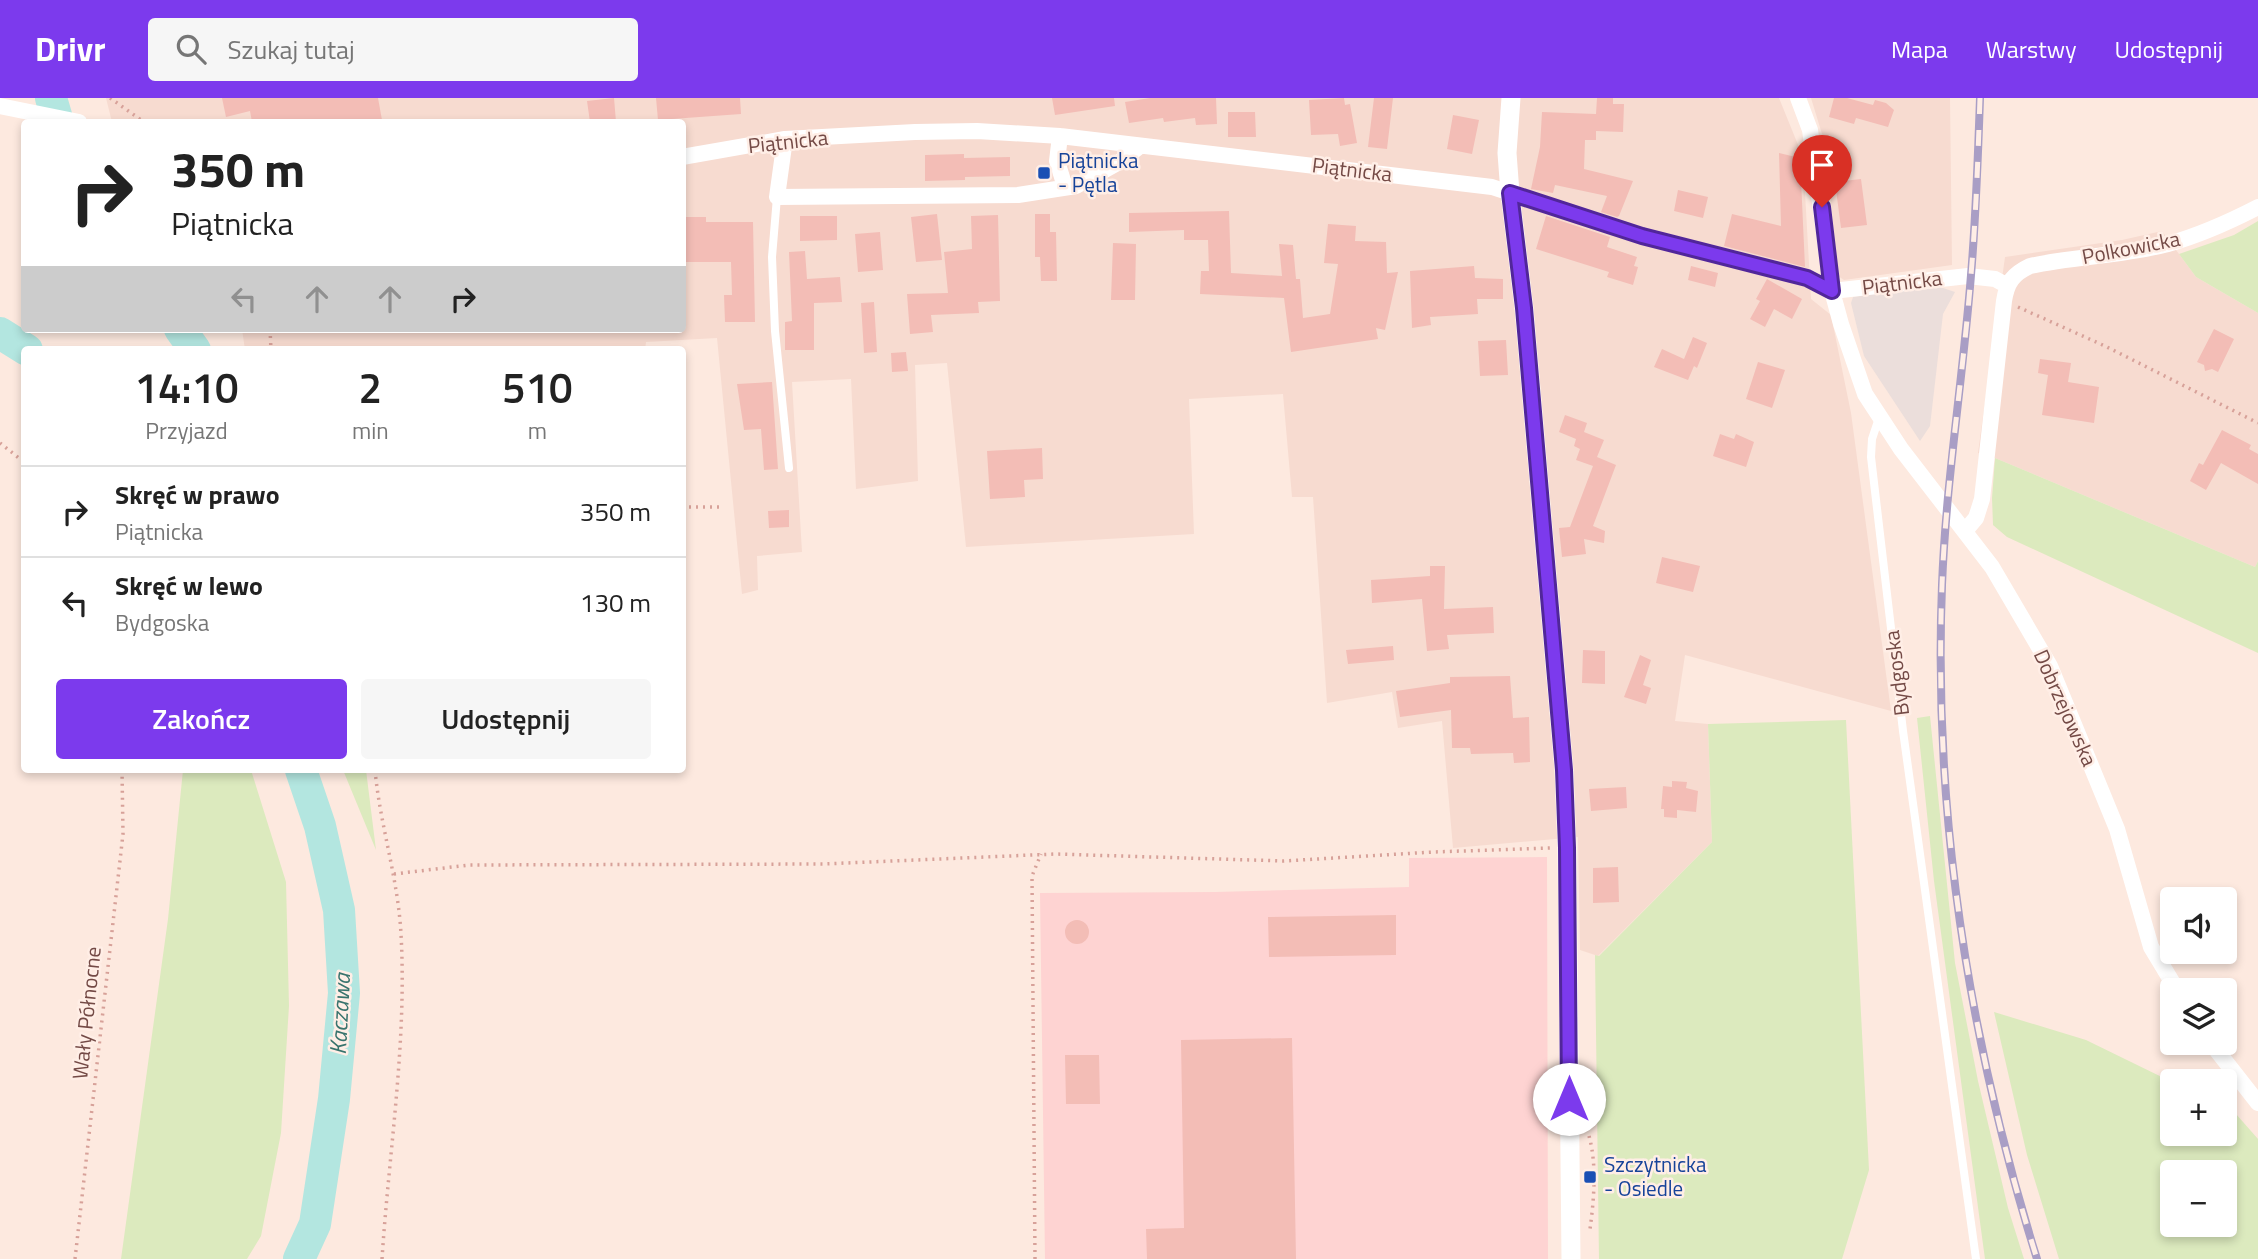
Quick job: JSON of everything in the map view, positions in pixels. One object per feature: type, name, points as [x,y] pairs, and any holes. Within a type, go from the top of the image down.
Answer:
[{"type":"street","points":[[1511,98],[1507,153],[1510,193],[1524,308],[1564,770],[1556,848],[1571,1259]]},
{"type":"street","points":[[1798,98],[1812,142],[1832,291],[1866,394],[1879,418]]},
{"type":"street","points":[[0,106],[64,119]]},
{"type":"street","name":"Piątnicka","points":[[686,156],[785,139],[977,131],[1060,136],[1492,187],[1642,236],[1807,278],[1832,291],[1968,276],[1995,279],[2005,293]]},
{"type":"street","points":[[1060,136],[1057,161],[1065,187]]},
{"type":"street","points":[[785,139],[777,197],[1018,195],[1076,186],[1121,162],[1140,146]]},
{"type":"street","name":"Polkowicka","points":[[2005,293],[2019,271],[2030,266],[2119,254],[2168,244],[2212,230],[2258,207]]},
{"type":"street","points":[[1965,531],[1976,518],[1982,499],[2005,293]]},
{"type":"street","name":"Dobrzejowska","points":[[1879,418],[1992,567],[2050,666],[2117,829],[2151,947],[2170,978]]},
{"type":"street","points":[[2220,1055],[2258,1103]]},
{"type":"lane","points":[[777,197],[772,257],[775,331],[789,468]]},
{"type":"lane","name":"Bydgoska","points":[[1879,418],[1872,439],[1871,457],[1903,731],[1976,1259]]},
{"type":"path","points":[[110,98],[140,119]]},
{"type":"path","points":[[2005,293],[2258,423]]},
{"type":"path","points":[[0,443],[21,460]]},
{"type":"path","points":[[686,507],[724,506]]},
{"type":"path","name":"Wały Północne","points":[[75,1259],[123,834],[122,773]]},
{"type":"path","points":[[375,773],[377,799],[394,874],[401,930],[403,998],[382,1259]]},
{"type":"path","points":[[394,874],[469,865],[823,864],[1041,855],[1284,861],[1556,848]]},
{"type":"path","points":[[1035,1259],[1032,876],[1041,855]]},
{"type":"shaded area","points":[[106,98],[1779,98],[1803,157],[1811,299],[1831,315],[1851,413],[1891,711],[1685,655],[1675,721],[1708,724],[1712,842],[1598,956],[1580,950],[1578,837],[1453,848],[1442,721],[1398,728],[1392,692],[1327,703],[1313,497],[1292,497],[1283,394],[1189,399],[1194,534],[966,547],[947,363],[915,365],[918,481],[856,489],[851,379],[792,382],[802,552],[757,556],[758,590],[742,594],[717,338],[646,342],[646,346],[244,346],[243,333],[686,333],[686,119],[111,119]]},
{"type":"shaded area","points":[[1811,98],[1950,98],[1952,265],[1844,280],[1838,276],[1825,137]]},
{"type":"shaded area","points":[[2162,231],[2196,277],[2258,313],[2258,561],[2255,567],[1978,453],[2005,257],[2122,240]]},
{"type":"shaded area","points":[[1934,285],[1955,292],[1943,314],[1930,426],[1920,441],[1864,356],[1851,303],[1853,297]]},
{"type":"shaded area","points":[[1547,857],[1548,1259],[1045,1259],[1040,893],[1409,887],[1409,858]]},
{"type":"green space","points":[[2258,221],[2258,313],[2196,277],[2179,254],[2234,235]]},
{"type":"green space","points":[[1995,458],[2255,567],[2258,561],[2258,653],[2007,537],[1993,525]]},
{"type":"green space","points":[[1930,716],[1955,963],[1978,1081],[2008,1208],[2024,1259],[1985,1259],[1934,881],[1917,718]]},
{"type":"green space","points":[[1846,720],[1869,1170],[1842,1259],[1599,1259],[1595,955],[1599,956],[1712,842],[1708,724]]},
{"type":"green space","points":[[183,773],[252,773],[286,882],[289,1006],[281,1133],[261,1236],[247,1259],[121,1259],[168,919]]},
{"type":"green space","points":[[344,773],[366,773],[376,850]]},
{"type":"green space","points":[[1994,1012],[2086,1040],[2160,1076],[2160,1146],[2237,1146],[2237,1115],[2258,1139],[2258,1259],[2059,1259],[2027,1155]]},
{"type":"building","points":[[222,98],[378,98],[382,119],[251,119],[250,111],[226,117]]},
{"type":"building","points":[[614,98],[616,119],[590,119],[587,101]]},
{"type":"building","points":[[656,98],[740,98],[741,114],[658,119]]},
{"type":"building","points":[[1052,98],[1114,98],[1115,106],[1055,115]]},
{"type":"building","points":[[1150,98],[1216,98],[1217,124],[1196,125],[1195,118],[1164,122],[1163,118],[1129,123],[1125,102]]},
{"type":"building","points":[[1344,98],[1345,105],[1350,104],[1357,143],[1340,146],[1338,134],[1311,135],[1309,100]]},
{"type":"building","points":[[1374,98],[1393,98],[1387,149],[1368,147]]},
{"type":"building","points":[[1597,98],[1613,98],[1613,104],[1624,104],[1623,132],[1596,131],[1596,140],[1585,140],[1584,169],[1633,181],[1617,217],[1601,212],[1607,196],[1555,185],[1553,193],[1531,189],[1540,147],[1542,112],[1596,114]]},
{"type":"building","points":[[1834,98],[1847,98],[1873,105],[1875,100],[1886,103],[1894,110],[1888,127],[1856,118],[1854,124],[1829,117]]},
{"type":"building","points":[[1228,112],[1255,112],[1256,137],[1228,137]]},
{"type":"building","points":[[1453,115],[1479,120],[1472,154],[1447,149]]},
{"type":"building","points":[[1779,153],[1800,158],[1805,267],[1724,246],[1732,214],[1781,226]]},
{"type":"building","points":[[964,154],[964,158],[1010,157],[1010,176],[925,181],[925,155]]},
{"type":"building","points":[[1861,179],[1867,225],[1841,228],[1835,182]]},
{"type":"building","points":[[1678,190],[1708,197],[1703,218],[1674,211]]},
{"type":"building","points":[[1229,211],[1231,273],[1282,276],[1279,244],[1293,245],[1296,279],[1300,279],[1303,318],[1330,314],[1338,264],[1324,263],[1328,224],[1356,226],[1355,241],[1386,242],[1387,273],[1398,272],[1385,330],[1376,328],[1378,339],[1291,352],[1284,298],[1200,294],[1201,271],[1209,271],[1208,240],[1184,240],[1184,230],[1129,232],[1129,213]]},
{"type":"building","points":[[937,214],[942,260],[916,262],[911,217]]},
{"type":"building","points":[[1035,214],[1050,214],[1050,232],[1056,232],[1057,281],[1041,281],[1040,257],[1035,257]]},
{"type":"building","points":[[998,215],[1000,301],[978,302],[979,313],[931,315],[933,332],[910,334],[907,294],[948,293],[944,252],[972,249],[971,216]]},
{"type":"building","points":[[800,216],[837,216],[837,240],[800,241]]},
{"type":"building","points":[[1546,216],[1610,237],[1607,247],[1637,257],[1634,266],[1638,267],[1633,285],[1607,277],[1609,272],[1536,249]]},
{"type":"building","points":[[686,217],[706,217],[706,222],[753,222],[755,322],[725,322],[724,295],[732,295],[731,262],[686,262]]},
{"type":"building","points":[[880,232],[883,270],[858,272],[855,234]]},
{"type":"building","points":[[1113,243],[1136,244],[1135,300],[1111,300]]},
{"type":"building","points":[[805,251],[807,279],[840,277],[842,302],[814,303],[814,350],[785,350],[785,322],[792,321],[789,252]]},
{"type":"building","points":[[1474,266],[1475,278],[1503,279],[1503,299],[1477,299],[1478,314],[1430,317],[1431,325],[1412,328],[1410,271]]},
{"type":"building","points":[[1691,266],[1718,273],[1715,287],[1688,280]]},
{"type":"building","points":[[1767,279],[1802,299],[1792,319],[1774,309],[1765,327],[1750,319],[1760,301],[1756,299]]},
{"type":"building","points":[[874,302],[877,352],[864,353],[861,303]]},
{"type":"building","points":[[2214,329],[2234,339],[2218,372],[2212,369],[2205,371],[2204,365],[2197,362]]},
{"type":"building","points":[[1693,337],[1707,343],[1697,368],[1694,366],[1688,380],[1654,367],[1662,349],[1684,359]]},
{"type":"building","points":[[1506,340],[1508,375],[1480,376],[1478,341]]},
{"type":"building","points":[[906,352],[908,371],[892,372],[891,353]]},
{"type":"building","points":[[2040,359],[2071,363],[2068,382],[2099,387],[2094,423],[2042,415],[2048,375],[2038,373]]},
{"type":"building","points":[[1758,362],[1785,370],[1772,408],[1746,399]]},
{"type":"building","points":[[772,382],[778,469],[764,470],[761,429],[744,430],[737,384]]},
{"type":"building","points":[[1565,415],[1587,423],[1584,432],[1604,440],[1597,457],[1616,465],[1593,526],[1605,531],[1604,543],[1584,539],[1586,554],[1562,557],[1559,528],[1570,527],[1593,466],[1576,460],[1580,449],[1574,446],[1576,439],[1559,432]]},
{"type":"building","points":[[2222,430],[2251,445],[2249,449],[2258,454],[2258,484],[2221,463],[2206,490],[2190,481],[2199,463],[2203,465]]},
{"type":"building","points":[[1720,434],[1734,439],[1736,434],[1754,442],[1746,467],[1713,456]]},
{"type":"building","points":[[1042,448],[1043,479],[1024,480],[1025,497],[990,499],[987,451]]},
{"type":"building","points":[[789,510],[789,527],[769,528],[768,511]]},
{"type":"building","points":[[1662,557],[1700,566],[1693,592],[1656,583]]},
{"type":"building","points":[[1430,566],[1445,566],[1444,609],[1493,607],[1494,633],[1447,635],[1449,649],[1427,651],[1422,599],[1372,603],[1371,580],[1430,576]]},
{"type":"building","points":[[1393,646],[1394,660],[1348,664],[1346,650]]},
{"type":"building","points":[[1583,650],[1605,651],[1605,684],[1582,683]]},
{"type":"building","points":[[1640,655],[1651,660],[1643,685],[1651,688],[1646,704],[1624,697]]},
{"type":"building","points":[[1510,676],[1513,718],[1529,717],[1530,762],[1514,763],[1513,753],[1471,754],[1470,748],[1452,748],[1451,710],[1400,717],[1396,691],[1450,683],[1450,677]]},
{"type":"building","points":[[1672,781],[1687,782],[1686,788],[1698,791],[1696,812],[1677,810],[1677,818],[1664,817],[1664,809],[1661,809],[1663,786],[1672,787]]},
{"type":"building","points":[[1626,787],[1627,808],[1591,811],[1589,789]]},
{"type":"building","points":[[1618,867],[1619,902],[1593,903],[1593,868]]},
{"type":"building","points":[[1396,915],[1396,955],[1269,957],[1268,917]]},
{"type":"building","points":[[1077,920],[1088,927],[1089,932],[1082,943],[1077,944],[1066,937],[1065,932],[1072,921]]},
{"type":"building","points":[[1292,1038],[1296,1259],[1147,1259],[1146,1229],[1184,1228],[1181,1040]]},
{"type":"building","points":[[1065,1055],[1099,1055],[1100,1104],[1066,1104]]},
{"type":"waterway","points":[[51,98],[57,119]]},
{"type":"waterway","name":"Kaczawa","points":[[0,333],[21,346]]},
{"type":"waterway","points":[[183,333],[192,346]]},
{"type":"waterway","name":"Kaczawa","points":[[299,1259],[315,1224],[334,1099],[344,993],[339,910],[320,826],[302,773]]},
{"type":"railway","points":[[1980,98],[1971,275],[1944,546],[1941,671],[1943,756],[1950,841],[1975,1010],[1992,1094],[2037,1259]]},
{"type":"place","name":"Piątnicka - Pętla","points":[[1044,173]]},
{"type":"place","name":"Szczytnicka - Osiedle","points":[[1590,1177]]},
{"type":"route","points":[[1569,1099],[1564,770],[1524,308],[1510,193],[1642,236],[1807,278],[1832,291],[1822,207]]}]
